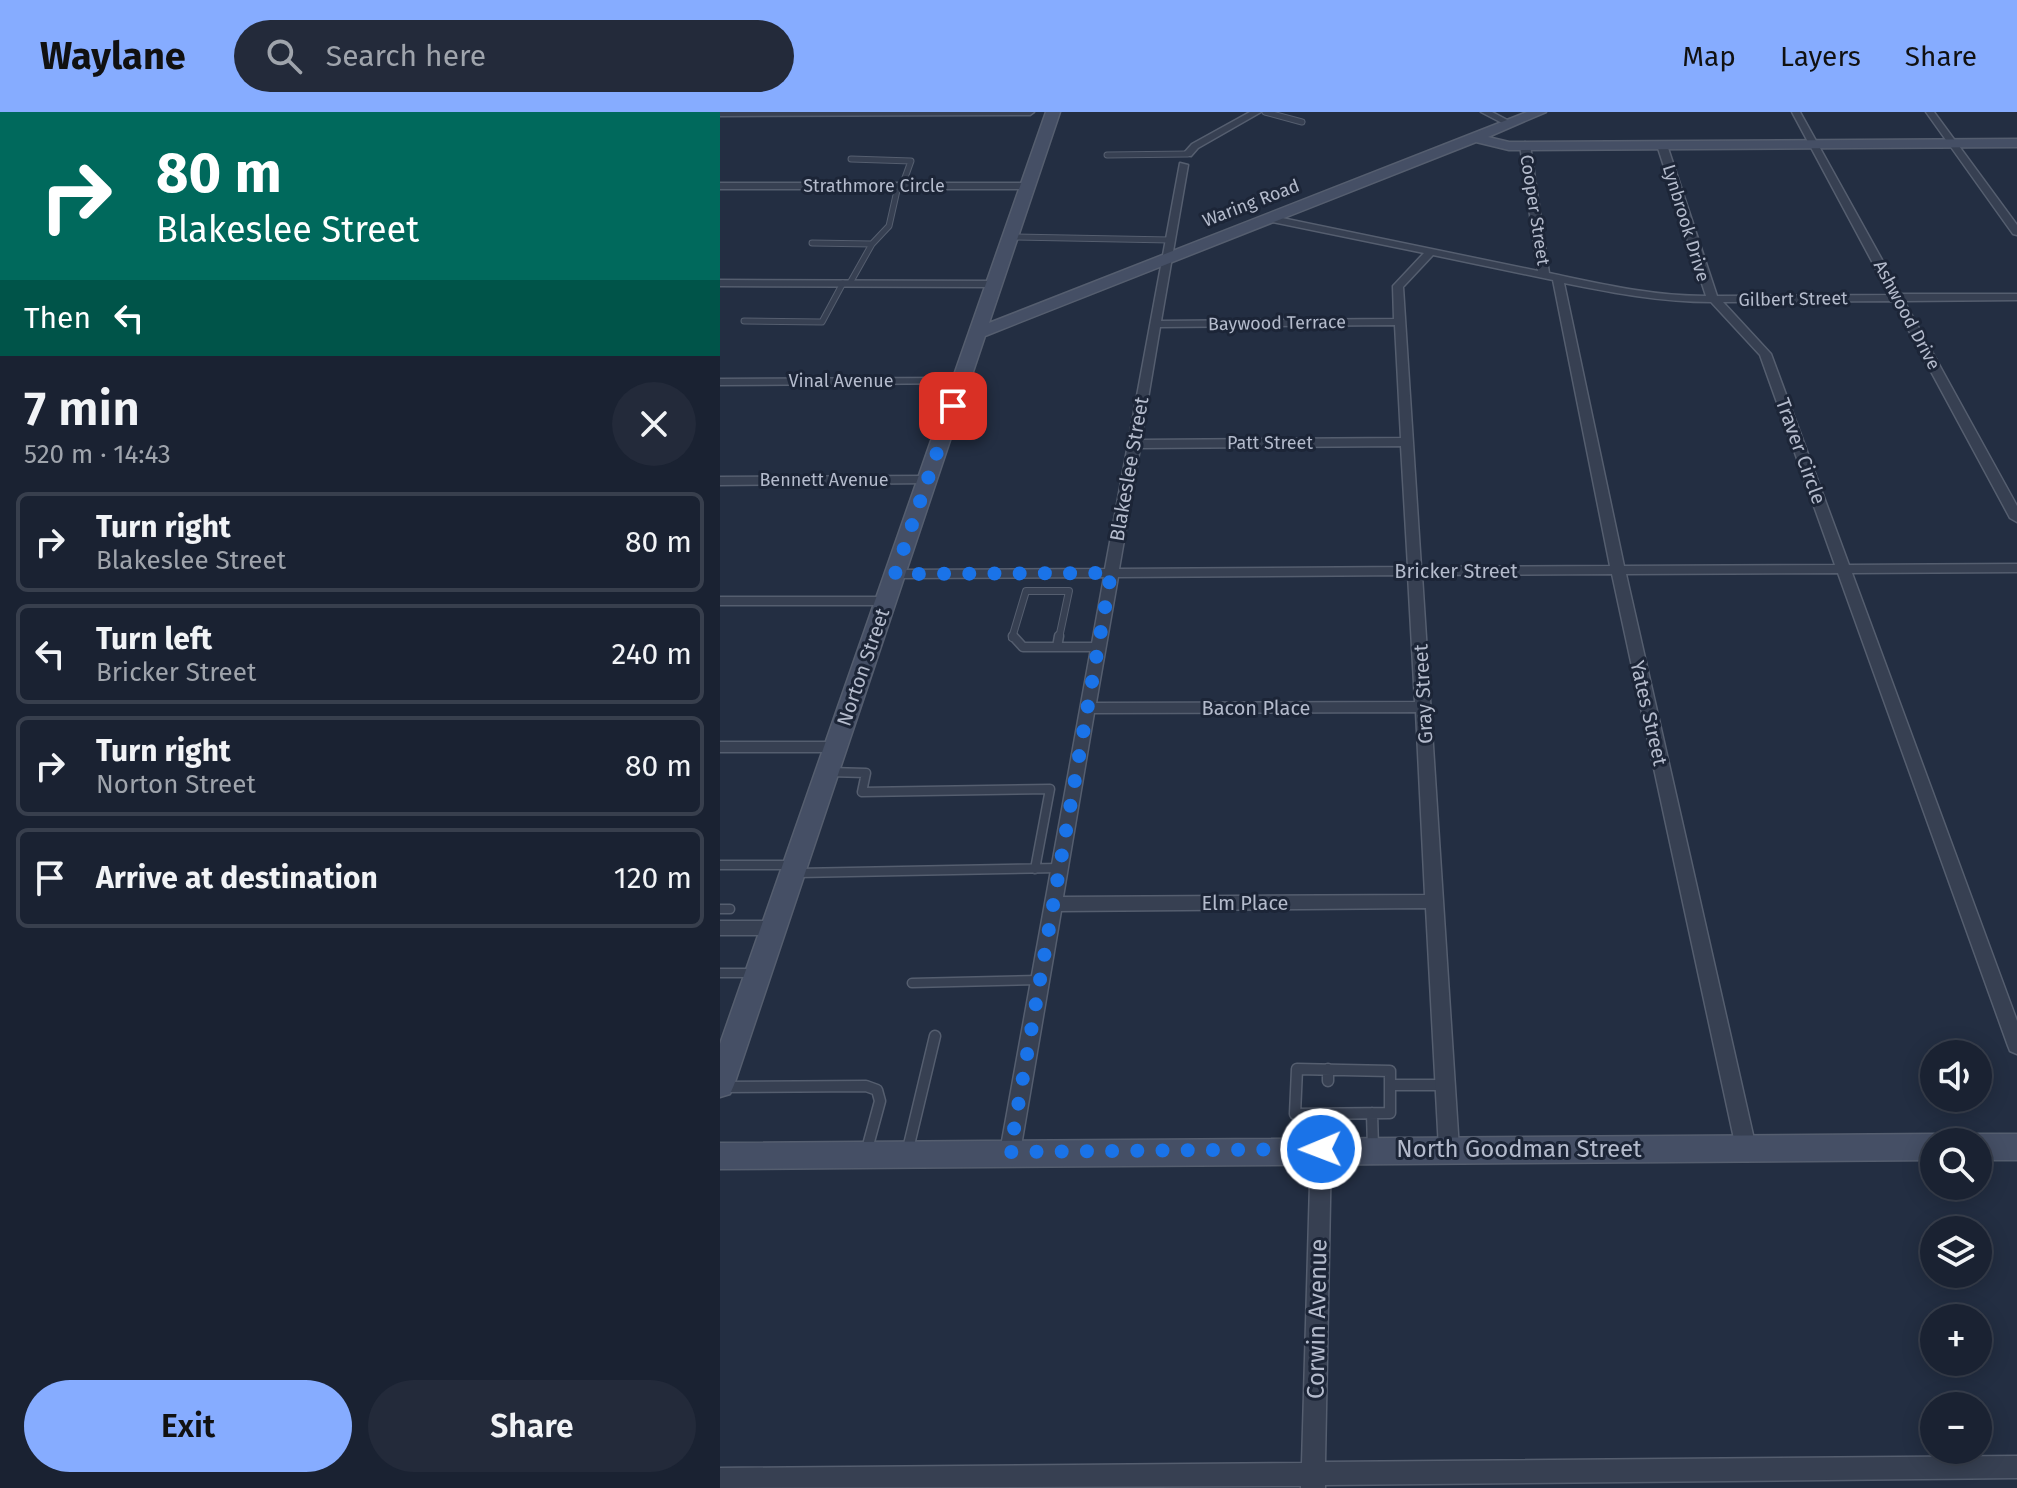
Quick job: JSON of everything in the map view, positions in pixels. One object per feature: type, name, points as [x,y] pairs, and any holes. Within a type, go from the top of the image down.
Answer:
[{"type":"main road","name":"Norton Street","points":[[720,1086],[1053,112]]},
{"type":"main road","name":"Waring Road","points":[[978,333],[1539,112]]},
{"type":"main road","points":[[1473,137],[1499,145],[2017,143]]},
{"type":"main road","name":"North Goodman Street","points":[[720,1156],[1321,1149],[1920,1147]]},
{"type":"main road","points":[[1992,1147],[2017,1147]]},
{"type":"street","points":[[720,113],[1030,112]]},
{"type":"street","points":[[1186,160],[1195,146],[1257,112]]},
{"type":"street","points":[[1485,112],[1509,123]]},
{"type":"street","name":"Ashwood Drive","points":[[1796,112],[2017,518]]},
{"type":"street","points":[[1930,112],[2017,232]]},
{"type":"street","name":"Cooper Street","points":[[1525,145],[1551,276]]},
{"type":"street","name":"Lynbrook Drive","points":[[1662,145],[1713,300]]},
{"type":"street","name":"Blakeslee Street","points":[[1010,1152],[1186,160]]},
{"type":"street","name":"Strathmore Circle","points":[[720,186],[1028,186]]},
{"type":"street","points":[[1267,218],[1655,297],[1713,300]]},
{"type":"street","name":"Gray Street","points":[[1431,252],[1398,286],[1449,1149]]},
{"type":"street","name":"Yates Street","points":[[1551,276],[1746,1148]]},
{"type":"street","points":[[720,283],[994,284]]},
{"type":"street","name":"Gilbert Street","points":[[1713,300],[2017,297]]},
{"type":"street","name":"Traver Circle","points":[[1713,300],[1765,354],[2017,1046]]},
{"type":"street","name":"Baywood Terrace","points":[[1155,324],[1400,322]]},
{"type":"street","name":"Vinal Avenue","points":[[720,382],[961,381]]},
{"type":"street","name":"Patt Street","points":[[1134,444],[1407,442]]},
{"type":"street","name":"Bennett Avenue","points":[[720,481],[927,480]]},
{"type":"street","name":"Bricker Street","points":[[895,574],[2017,568]]},
{"type":"street","points":[[720,601],[886,601]]},
{"type":"street","name":"Bacon Place","points":[[1088,708],[1424,707]]},
{"type":"street","points":[[720,747],[836,747]]},
{"type":"street","name":"Elm Place","points":[[1054,904],[1436,901]]},
{"type":"street","points":[[720,928],[774,928]]},
{"type":"street","name":"Corwin Avenue","points":[[1313,1481],[1321,1149]]},
{"type":"street","points":[[720,1480],[1313,1481],[2017,1467]]},
{"type":"lane","points":[[1265,112],[1302,122]]},
{"type":"lane","points":[[1107,155],[1186,160]]},
{"type":"lane","points":[[744,321],[822,322],[872,244],[887,231],[911,161],[851,159]]},
{"type":"lane","points":[[1010,237],[1170,240]]},
{"type":"lane","points":[[812,243],[872,244]]},
{"type":"lane","points":[[1057,647],[1069,591],[1026,591],[1012,638],[1023,647],[1057,647],[1098,647]]},
{"type":"lane","points":[[827,772],[866,773],[862,792],[1050,789],[1035,869]]},
{"type":"lane","points":[[720,865],[794,869],[1060,868]]},
{"type":"lane","points":[[720,973],[759,973]]},
{"type":"lane","points":[[912,983],[1040,980]]},
{"type":"lane","points":[[907,1154],[935,1036]]},
{"type":"lane","points":[[1297,1069],[1328,1069],[1355,1074],[1390,1071],[1390,1113],[1355,1109],[1295,1114],[1297,1069]]},
{"type":"lane","points":[[1328,1069],[1328,1081]]},
{"type":"lane","points":[[1390,1085],[1446,1085]]},
{"type":"lane","points":[[720,1086],[866,1086],[877,1090],[880,1101],[866,1154]]},
{"type":"lane","points":[[1321,1149],[1324,1111]]},
{"type":"lane","points":[[1372,1113],[1373,1149]]},
{"type":"route","points":[[953,406],[895,574],[1111,573],[1010,1152],[1321,1149]]}]
